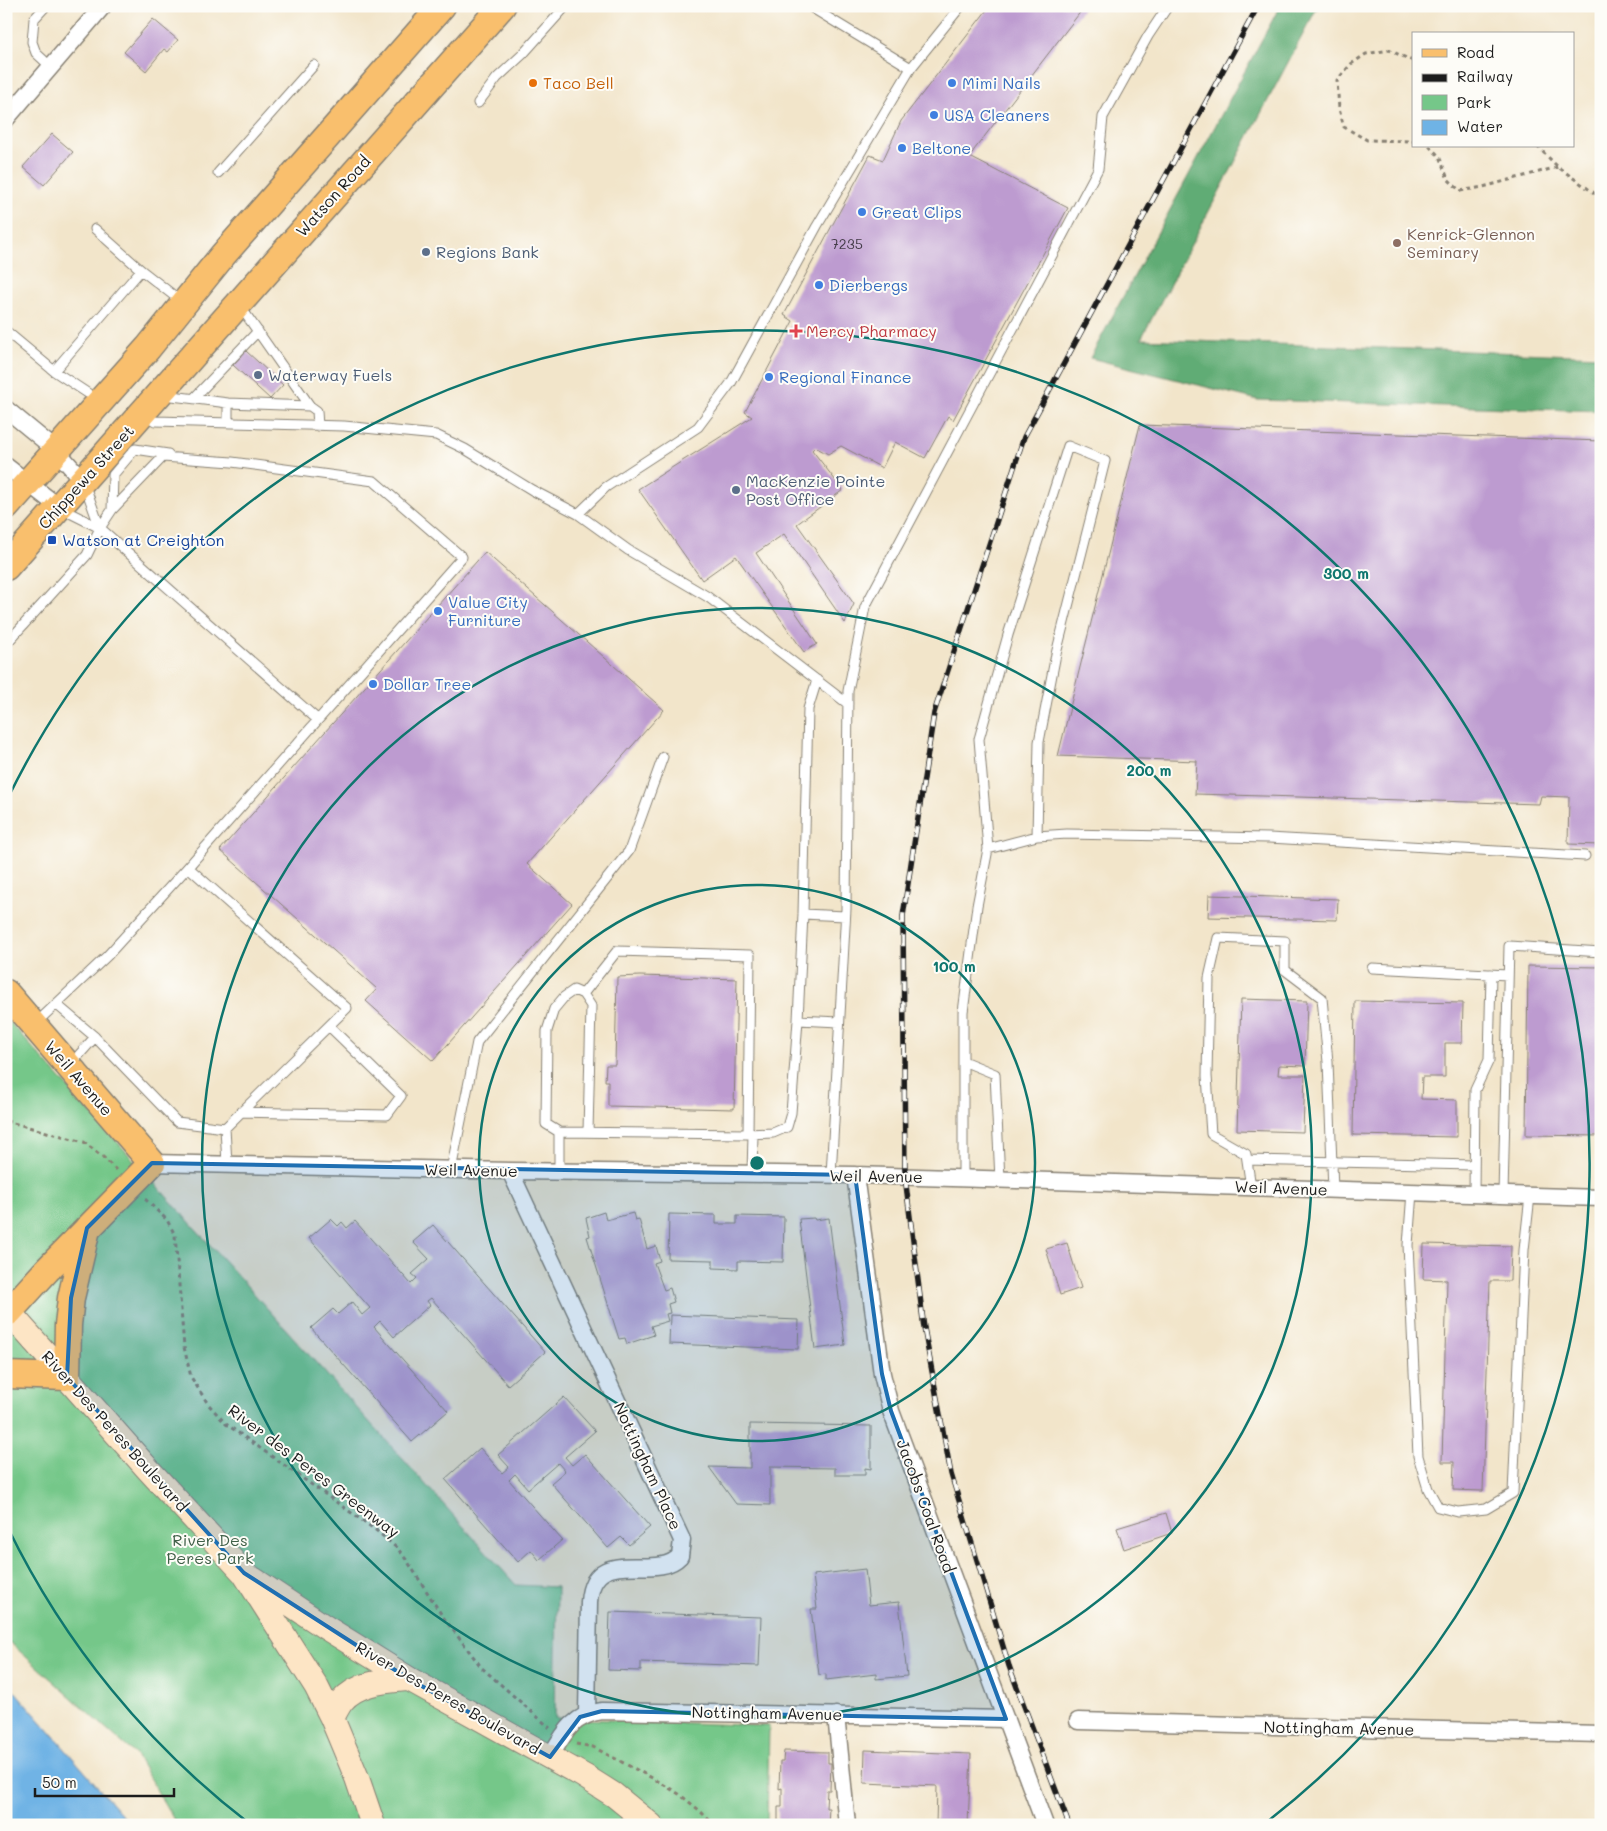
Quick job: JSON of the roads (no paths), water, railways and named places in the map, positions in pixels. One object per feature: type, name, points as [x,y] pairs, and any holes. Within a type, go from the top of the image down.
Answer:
[{"type":"main road","points":[[6,507],[148,348],[236,240],[442,6]]},
{"type":"main road","name":"Watson Road","points":[[156,398],[502,6]]},
{"type":"main road","name":"Chippewa Street","points":[[6,567],[156,398]]},
{"type":"main road","name":"Weil Avenue","points":[[6,993],[152,1162]]},
{"type":"main road","points":[[8,1311],[152,1162]]},
{"type":"main road","points":[[6,1375],[67,1377],[68,1325],[72,1298],[88,1228]]},
{"type":"main road","name":"River Des Peres Boulevard","points":[[8,1311],[244,1574],[300,1658],[332,1718],[357,1778],[372,1825]]},
{"type":"main road","name":"River Des Peres Boulevard","points":[[244,1574],[409,1679],[550,1757],[614,1795],[651,1825]]},
{"type":"main road","points":[[332,1718],[341,1702],[352,1692],[367,1685],[384,1681],[409,1679]]},
{"type":"street","points":[[6,119],[104,6]]},
{"type":"street","points":[[6,409],[57,451],[83,481]]},
{"type":"street","points":[[6,466],[59,507]]},
{"type":"street","name":"Weil Avenue","points":[[152,1162],[451,1170],[830,1175],[1601,1198]]},
{"type":"street","name":"Nottingham Place","points":[[510,1171],[682,1540],[680,1556],[673,1562],[611,1568],[600,1574],[593,1582],[589,1602],[587,1714]]},
{"type":"street","name":"Jacobs Coal Road","points":[[855,1176],[882,1374],[891,1411],[1045,1825]]},
{"type":"street","name":"Nottingham Avenue","points":[[587,1714],[616,1710],[1006,1718]]},
{"type":"street","points":[[550,1757],[562,1737],[580,1717],[587,1714]]},
{"type":"street","points":[[836,1715],[847,1825]]},
{"type":"street","name":"Nottingham Avenue","points":[[1078,1721],[1601,1734]]},
{"type":"lane","points":[[46,6],[34,19],[32,42],[36,53],[51,67]]},
{"type":"lane","points":[[478,102],[497,78],[524,54],[566,6]]},
{"type":"lane","points":[[809,6],[911,68]]},
{"type":"lane","points":[[578,514],[606,487],[698,426],[731,383],[817,226],[911,68],[961,6]]},
{"type":"lane","points":[[830,1175],[846,916],[848,691],[865,607],[1098,169],[1103,117],[1148,36],[1168,6]]},
{"type":"lane","points":[[218,173],[314,65]]},
{"type":"lane","points":[[95,229],[141,270],[184,304]]},
{"type":"lane","points":[[54,371],[141,270]]},
{"type":"lane","points":[[238,304],[310,406],[317,411],[318,426]]},
{"type":"lane","points":[[194,398],[258,330]]},
{"type":"lane","points":[[6,331],[54,371],[100,402]]},
{"type":"lane","points":[[310,406],[228,403],[194,398],[156,398],[155,421],[344,426],[436,435],[465,448],[532,490],[578,514],[628,550],[708,597],[848,704]]},
{"type":"lane","points":[[228,403],[228,423]]},
{"type":"lane","points":[[963,1179],[963,1012],[988,849],[979,739],[1008,635],[1068,446],[1105,461],[1056,654],[1039,742],[1038,836]]},
{"type":"lane","points":[[34,1025],[107,956],[462,557],[374,481],[310,472],[205,460],[134,449],[113,475],[112,510]]},
{"type":"lane","points":[[6,644],[87,555],[100,528],[112,510],[163,457],[205,460]]},
{"type":"lane","points":[[83,481],[100,528]]},
{"type":"lane","points":[[59,507],[100,528],[318,720]]},
{"type":"lane","points":[[588,1132],[591,1006],[583,994],[574,990],[564,997],[554,1009],[547,1030],[546,1124],[559,1132],[750,1134],[773,1133],[787,1127],[792,1113],[798,1020],[803,914],[808,708],[817,680]]},
{"type":"lane","points":[[451,1170],[477,1042],[629,851],[663,757]]},
{"type":"lane","points":[[988,849],[1038,836],[1067,834],[1269,838],[1585,856]]},
{"type":"lane","points":[[188,867],[347,1008],[225,1128],[227,1164]]},
{"type":"lane","points":[[803,914],[846,916]]},
{"type":"lane","points":[[1251,1188],[1246,1154],[1211,1134],[1207,1076],[1209,978],[1218,938],[1284,941],[1285,970],[1322,998],[1328,1062],[1333,1190]]},
{"type":"lane","points":[[1503,1195],[1509,946],[1601,952]]},
{"type":"lane","points":[[583,994],[617,951],[750,955],[750,1134],[752,1174]]},
{"type":"lane","points":[[1372,968],[1508,975]]},
{"type":"lane","points":[[1474,1194],[1475,1090],[1489,1060],[1491,974]]},
{"type":"lane","points":[[56,1004],[95,1037],[176,1122],[225,1128]]},
{"type":"lane","points":[[798,1020],[839,1022]]},
{"type":"lane","points":[[241,1112],[387,1115],[401,1096],[329,1026]]},
{"type":"lane","points":[[69,1066],[95,1037]]},
{"type":"lane","points":[[963,1061],[995,1074],[1000,1180]]},
{"type":"lane","points":[[559,1132],[559,1172]]},
{"type":"lane","points":[[1247,1160],[1474,1165]]},
{"type":"lane","points":[[1412,1192],[1409,1250],[1418,1456],[1428,1489],[1438,1507],[1458,1512],[1486,1509],[1513,1493],[1524,1250],[1530,1196]]},
{"type":"water","points":[[6,1681],[131,1825],[6,1825]]},
{"type":"railway","points":[[1069,1825],[1009,1666],[951,1474],[924,1328],[905,1177],[903,916],[934,713],[1024,437],[1258,6]]},
{"type":"place","name":"Taco Bell","points":[[533,83]]},
{"type":"place","name":"Mimi Nails","points":[[952,83]]},
{"type":"place","name":"USA Cleaners","points":[[934,115]]},
{"type":"place","name":"Beltone","points":[[902,148]]},
{"type":"place","name":"Great Clips","points":[[862,212]]},
{"type":"place","name":"Kenrick-Glennon Seminary","points":[[1397,243]]},
{"type":"place","name":"Regions Bank","points":[[426,252]]},
{"type":"place","name":"Dierbergs","points":[[819,285]]},
{"type":"place","name":"Mercy Pharmacy","points":[[796,331]]},
{"type":"place","name":"Waterway Fuels","points":[[258,375]]},
{"type":"place","name":"Regional Finance","points":[[769,377]]},
{"type":"place","name":"MacKenzie Pointe Post Office","points":[[736,490]]},
{"type":"place","name":"Watson at Creighton","points":[[52,540]]},
{"type":"place","name":"Value City Furniture","points":[[438,611]]},
{"type":"place","name":"Dollar Tree","points":[[373,684]]},
{"type":"park label","name":"River Des Peres Park","points":[[210,1549]]}]
